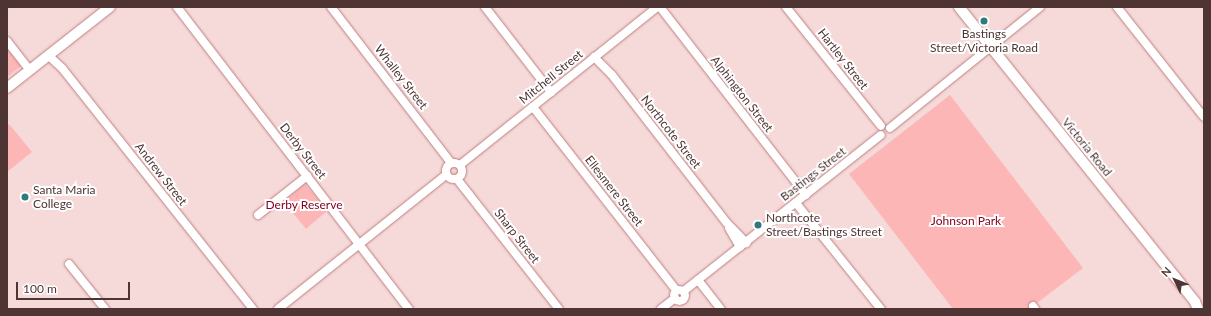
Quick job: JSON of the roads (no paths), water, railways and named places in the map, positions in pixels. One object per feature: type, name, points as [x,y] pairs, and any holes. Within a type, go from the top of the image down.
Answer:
[{"type":"street","points":[[7,88],[110,7]]},
{"type":"street","name":"Derby Street","points":[[177,7],[409,309]]},
{"type":"street","name":"Whalley Street","points":[[332,7],[451,163]]},
{"type":"street","points":[[485,7],[552,92]]},
{"type":"street","name":"Hartley Street","points":[[786,7],[881,126]]},
{"type":"street","name":"Victoria Road","points":[[959,7],[1197,305],[1204,308]]},
{"type":"street","points":[[890,128],[887,125],[881,126],[879,130],[881,135],[888,135],[890,128],[1040,7]]},
{"type":"street","points":[[1117,7],[1204,117]]},
{"type":"street","name":"Mitchell Street","points":[[460,165],[655,8]]},
{"type":"street","name":"Alphington Street","points":[[655,8],[806,195]]},
{"type":"street","points":[[7,41],[30,70]]},
{"type":"street","name":"Andrew Street","points":[[49,56],[62,68],[253,309]]},
{"type":"street","name":"Northcote Street","points":[[594,57],[612,75],[743,245]]},
{"type":"street","name":"Ellesmere Street","points":[[533,107],[678,293]]},
{"type":"street","name":"Bastings Street","points":[[661,309],[678,293],[698,280],[743,245],[881,135]]},
{"type":"street","points":[[451,163],[460,165],[462,172],[457,178],[451,179],[446,175],[446,167],[451,163]]},
{"type":"street","points":[[278,309],[446,175]]},
{"type":"street","points":[[258,215],[307,176]]},
{"type":"street","name":"Sharp Street","points":[[457,178],[559,309]]},
{"type":"street","points":[[796,203],[881,309]]},
{"type":"street","points":[[69,264],[105,309]]},
{"type":"street","points":[[698,280],[721,309]]},
{"type":"place","name":"Bastings Street/Victoria Road","points":[[984,21]]},
{"type":"place","name":"Santa Maria College","points":[[25,197]]},
{"type":"place","name":"Northcote Street/Bastings Street","points":[[758,225]]},
{"type":"park label","name":"Derby Reserve","points":[[304,205]]},
{"type":"park label","name":"Johnson Park","points":[[966,221]]}]
